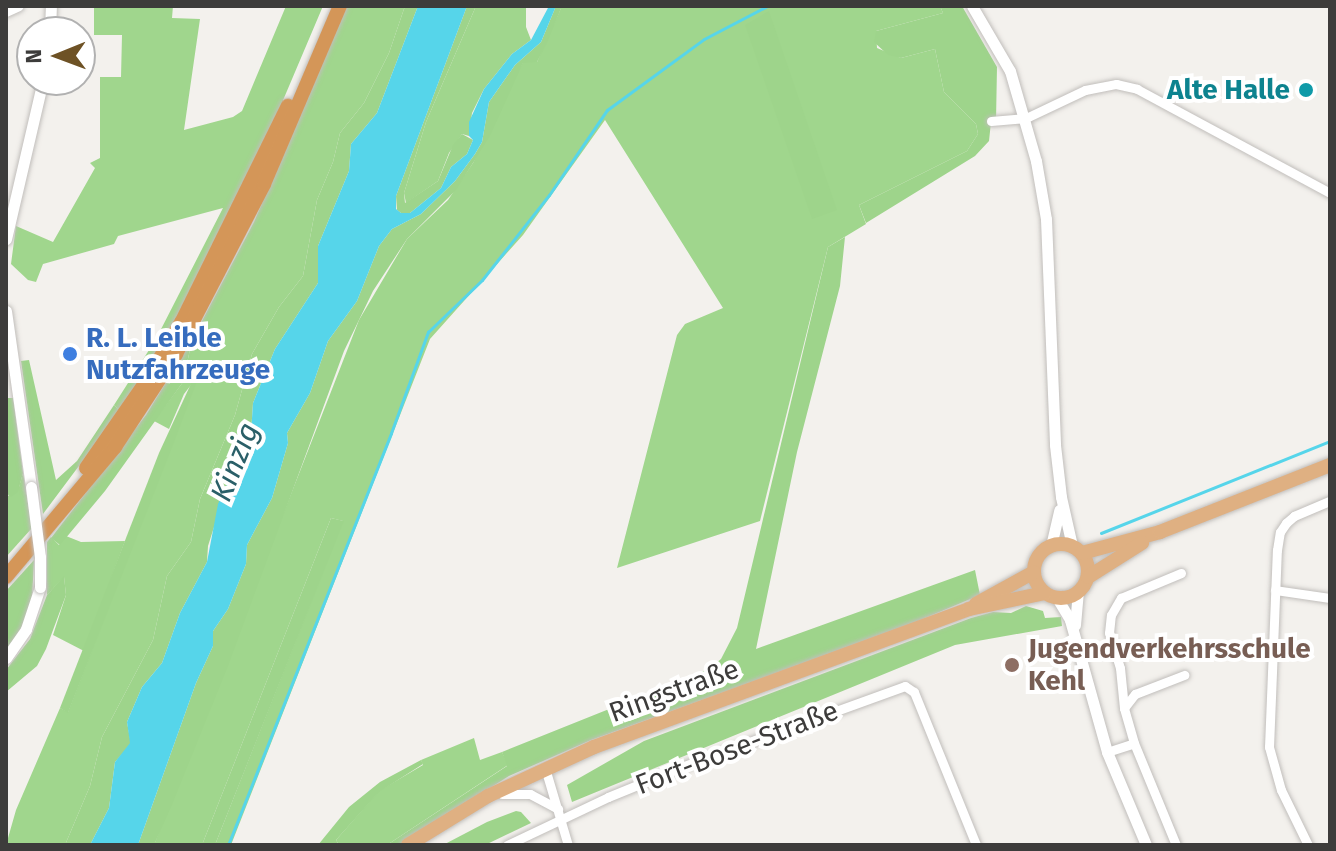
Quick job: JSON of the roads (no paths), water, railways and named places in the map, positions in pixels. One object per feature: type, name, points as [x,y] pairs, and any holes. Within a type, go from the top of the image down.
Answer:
[{"type":"highway","points":[[6,564],[103,446],[164,353],[253,183],[330,6]]},
{"type":"highway","points":[[6,577],[115,447],[176,354],[225,266],[264,184],[340,6]]},
{"type":"main road","points":[[1160,532],[1088,577],[1078,593],[1050,595],[1034,572],[1036,559],[1051,546],[1077,550],[1160,532],[1330,465]]},
{"type":"main road","points":[[1077,550],[1088,565],[1088,577]]},
{"type":"main road","name":"Ringstraße","points":[[969,609],[992,592],[1034,572]]},
{"type":"main road","name":"Ringstraße","points":[[408,845],[488,796],[545,768],[969,609],[1050,595]]},
{"type":"street","points":[[6,12],[19,6]]},
{"type":"street","points":[[972,6],[1010,71],[1026,118],[1046,219],[1061,497],[1051,546]]},
{"type":"street","points":[[991,121],[1026,118],[1085,90],[1116,84],[1137,89],[1330,193]]},
{"type":"street","points":[[6,239],[39,96]]},
{"type":"street","points":[[6,311],[8,353],[40,548],[40,587],[26,629],[6,658]]},
{"type":"street","points":[[1061,497],[1077,550]]},
{"type":"street","points":[[1308,845],[1281,790],[1269,747],[1275,590],[1280,532],[1294,516],[1330,501]]},
{"type":"street","points":[[1176,845],[1134,743],[1124,708],[1120,668],[1109,633],[1111,615],[1121,598],[1181,573]]},
{"type":"street","points":[[1275,590],[1330,598]]},
{"type":"street","points":[[1078,593],[1075,605],[1076,637],[1107,752],[1146,845]]},
{"type":"street","points":[[1050,595],[1076,637]]},
{"type":"street","points":[[1124,708],[1135,694],[1184,675]]},
{"type":"street","name":"Fort-Bose-Straße","points":[[507,845],[608,797],[901,686],[914,692],[976,845]]},
{"type":"street","points":[[1107,752],[1134,743]]},
{"type":"street","points":[[545,768],[568,845]]},
{"type":"street","points":[[488,796],[512,792],[530,794],[558,809]]},
{"type":"water","points":[[418,6],[467,6],[396,196],[396,209],[401,213],[410,213],[441,188],[451,167],[467,154],[473,140],[469,136],[469,122],[484,89],[512,54],[531,40],[549,6],[556,6],[541,42],[515,65],[489,102],[482,142],[475,154],[455,181],[421,214],[392,229],[379,246],[357,301],[328,341],[310,393],[287,433],[288,443],[272,498],[247,545],[246,564],[228,609],[213,631],[213,646],[196,683],[138,845],[90,845],[109,808],[115,762],[130,743],[127,722],[142,687],[162,663],[180,613],[207,562],[218,504],[251,433],[253,403],[275,349],[318,283],[318,246],[349,171],[351,144],[377,113]]},
{"type":"waterway","points":[[228,845],[428,332],[482,280],[549,195],[607,110],[704,39],[767,6]]},
{"type":"waterway","points":[[1101,533],[1330,441]]},
{"type":"place","name":"Alte Halle","points":[[1306,90]]},
{"type":"place","name":"R. L. Leible Nutzfahrzeuge","points":[[70,354]]},
{"type":"place","name":"Jugendverkehrsschule Kehl","points":[[1012,665]]},
{"type":"water label","name":"Kinzig","points":[[235,462]]}]
